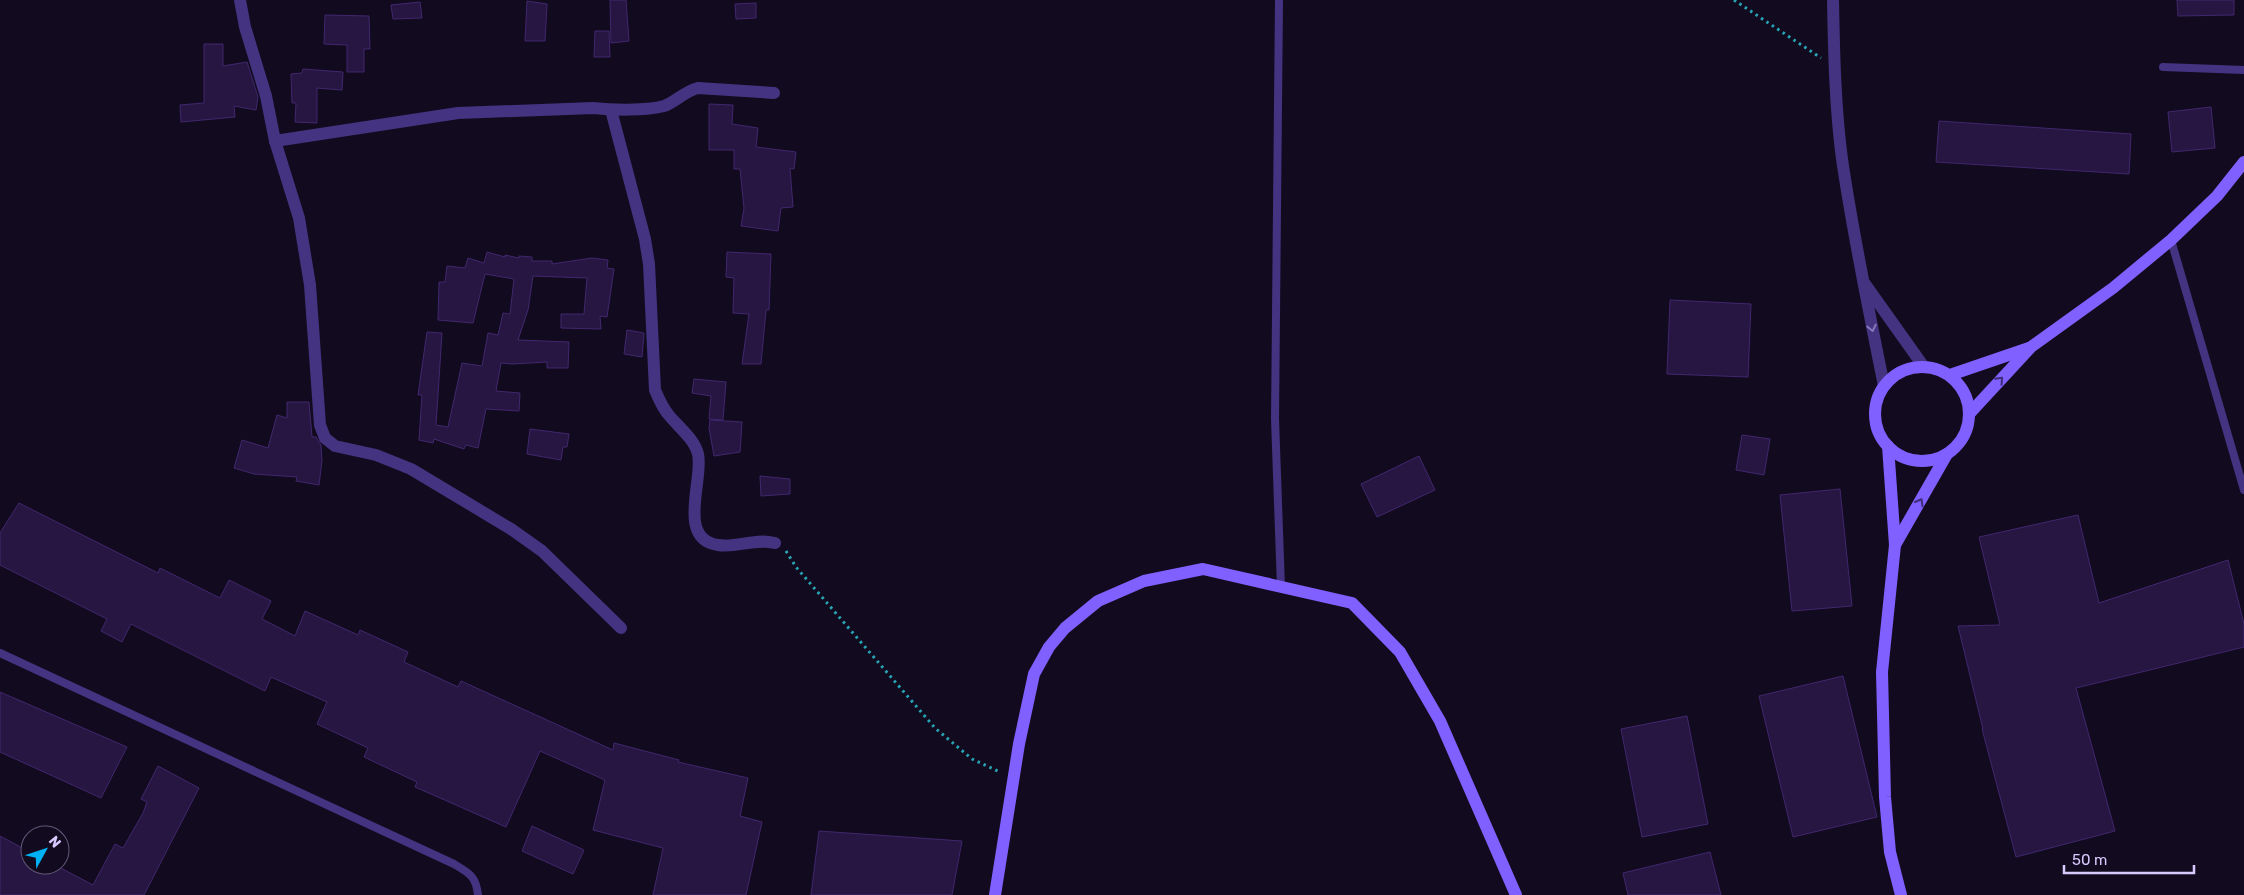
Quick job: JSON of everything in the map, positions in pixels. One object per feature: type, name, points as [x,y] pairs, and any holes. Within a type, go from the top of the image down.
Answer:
[{"type":"main road","points":[[1970,413],[2031,347],[2113,288],[2171,240],[2217,196],[2244,162]]},
{"type":"main road","points":[[1950,375],[2031,347]]},
{"type":"main road","points":[[1895,545],[1948,454],[1960,443],[1967,429],[1970,413],[1967,398],[1960,385],[1950,375],[1924,366],[1908,369],[1895,375],[1884,386],[1877,401],[1875,417],[1879,432],[1888,446],[1901,456],[1916,461],[1932,460],[1948,454]]},
{"type":"main road","points":[[1888,446],[1895,545],[1882,681],[1885,797],[1890,852],[1901,895]]},
{"type":"main road","points":[[995,895],[1014,777],[1034,674],[1049,648],[1065,628],[1098,601],[1144,581],[1203,569],[1352,603],[1400,652],[1440,721],[1516,895]]},
{"type":"street","points":[[240,0],[245,27],[266,96],[275,141],[301,228],[310,285],[320,426],[325,438],[335,446],[376,455],[411,469],[511,529],[542,551],[621,628]]},
{"type":"street","points":[[1833,0],[1834,67],[1842,158],[1862,280],[1884,386]]},
{"type":"street","points":[[275,141],[458,113],[593,108],[611,110],[663,106],[687,91],[698,88],[774,93]]},
{"type":"street","points":[[611,110],[645,239],[649,264],[655,390],[660,403],[691,441],[698,453],[694,520],[698,532],[706,541],[719,546],[763,540],[776,543]]},
{"type":"street","points":[[1862,280],[1924,366]]},
{"type":"lane","points":[[1279,0],[1275,419],[1281,587]]},
{"type":"lane","points":[[2163,67],[2244,70]]},
{"type":"lane","points":[[2171,240],[2244,490]]},
{"type":"lane","points":[[0,653],[454,864],[467,871],[476,882],[478,895]]},
{"type":"path","points":[[1734,0],[1834,67]]},
{"type":"path","points":[[776,543],[784,548],[796,567],[936,728],[972,759],[1014,777]]},
{"type":"building","points":[[610,0],[626,0],[629,41],[611,43]]},
{"type":"building","points":[[2177,0],[2234,0],[2234,15],[2178,16]]},
{"type":"building","points":[[527,1],[547,4],[545,41],[525,41]]},
{"type":"building","points":[[420,2],[422,18],[393,19],[391,5]]},
{"type":"building","points":[[756,3],[756,18],[736,19],[735,4]]},
{"type":"building","points":[[325,15],[369,16],[370,49],[364,49],[364,72],[347,72],[347,45],[324,44]]},
{"type":"building","points":[[595,31],[609,31],[610,57],[594,57]]},
{"type":"building","points":[[204,44],[223,44],[223,66],[247,62],[258,97],[256,110],[234,106],[235,117],[181,122],[180,105],[204,103]]},
{"type":"building","points":[[303,69],[343,72],[342,90],[317,88],[317,123],[295,122],[296,103],[292,103],[291,74],[302,73]]},
{"type":"building","points":[[709,104],[733,105],[732,124],[758,128],[756,147],[796,152],[794,169],[790,168],[793,207],[781,208],[778,231],[741,226],[744,208],[740,169],[734,169],[734,150],[709,150]]},
{"type":"building","points":[[2211,107],[2215,148],[2172,152],[2168,112]]},
{"type":"building","points":[[1939,121],[2131,134],[2129,174],[1936,162]]},
{"type":"building","points":[[487,252],[505,257],[505,255],[519,258],[519,256],[532,257],[532,261],[552,261],[552,264],[592,258],[608,260],[607,268],[614,269],[607,317],[600,316],[601,329],[561,328],[561,314],[584,314],[587,278],[533,276],[528,310],[518,340],[569,342],[568,368],[547,368],[547,362],[501,363],[496,391],[520,393],[519,411],[486,409],[478,448],[466,445],[464,449],[434,439],[433,443],[419,440],[422,395],[418,395],[427,332],[442,333],[436,425],[448,427],[462,363],[482,366],[488,333],[498,335],[503,313],[510,314],[514,279],[485,274],[473,323],[438,320],[439,282],[445,282],[447,266],[465,268],[468,258],[484,263]]},
{"type":"building","points":[[727,252],[771,254],[769,310],[766,310],[761,364],[742,364],[749,314],[733,313],[734,278],[726,277]]},
{"type":"building","points":[[1670,300],[1751,304],[1748,377],[1667,374]]},
{"type":"building","points":[[627,330],[644,333],[642,357],[624,354]]},
{"type":"building","points":[[694,379],[726,382],[723,420],[709,419],[711,396],[692,393]]},
{"type":"building","points":[[287,402],[309,402],[312,437],[316,437],[321,445],[322,460],[319,485],[296,481],[297,477],[254,474],[234,468],[242,440],[268,448],[277,415],[287,418]]},
{"type":"building","points":[[710,420],[742,422],[740,452],[714,456],[709,428]]},
{"type":"building","points":[[530,429],[569,434],[567,447],[563,447],[561,460],[527,454]]},
{"type":"building","points":[[1742,435],[1770,439],[1764,475],[1736,470]]},
{"type":"building","points":[[1419,456],[1435,490],[1377,517],[1361,484]]},
{"type":"building","points":[[760,476],[790,479],[790,494],[761,496]]},
{"type":"building","points":[[1840,489],[1852,606],[1792,611],[1780,495]]},
{"type":"building","points":[[19,503],[158,573],[160,568],[220,598],[229,580],[271,601],[262,619],[295,636],[305,611],[358,635],[360,630],[408,652],[404,662],[458,687],[461,681],[613,750],[614,743],[679,760],[678,762],[748,778],[740,816],[762,822],[746,895],[653,895],[663,848],[593,830],[605,780],[540,751],[506,827],[415,787],[417,782],[364,757],[368,748],[317,724],[327,702],[271,677],[265,691],[131,624],[122,642],[101,631],[107,619],[0,565],[0,533]]},
{"type":"building","points":[[2078,515],[2099,603],[2228,560],[2244,624],[2244,647],[2076,688],[2115,831],[2016,857],[1982,729],[1958,626],[2000,625],[1979,537]]},
{"type":"building","points":[[1843,676],[1877,817],[1793,837],[1759,696]]},
{"type":"building","points":[[0,692],[127,747],[101,798],[0,752]]},
{"type":"building","points":[[1687,716],[1708,824],[1642,837],[1621,729]]},
{"type":"building","points":[[158,766],[199,788],[144,895],[0,895],[0,836],[20,847],[20,875],[70,875],[70,873],[93,885],[115,844],[123,848],[143,813],[147,802],[141,799]]},
{"type":"building","points":[[532,826],[584,850],[573,874],[522,851]]},
{"type":"building","points":[[819,831],[962,841],[952,895],[811,895]]},
{"type":"building","points":[[1710,852],[1721,895],[1628,895],[1623,873]]}]
